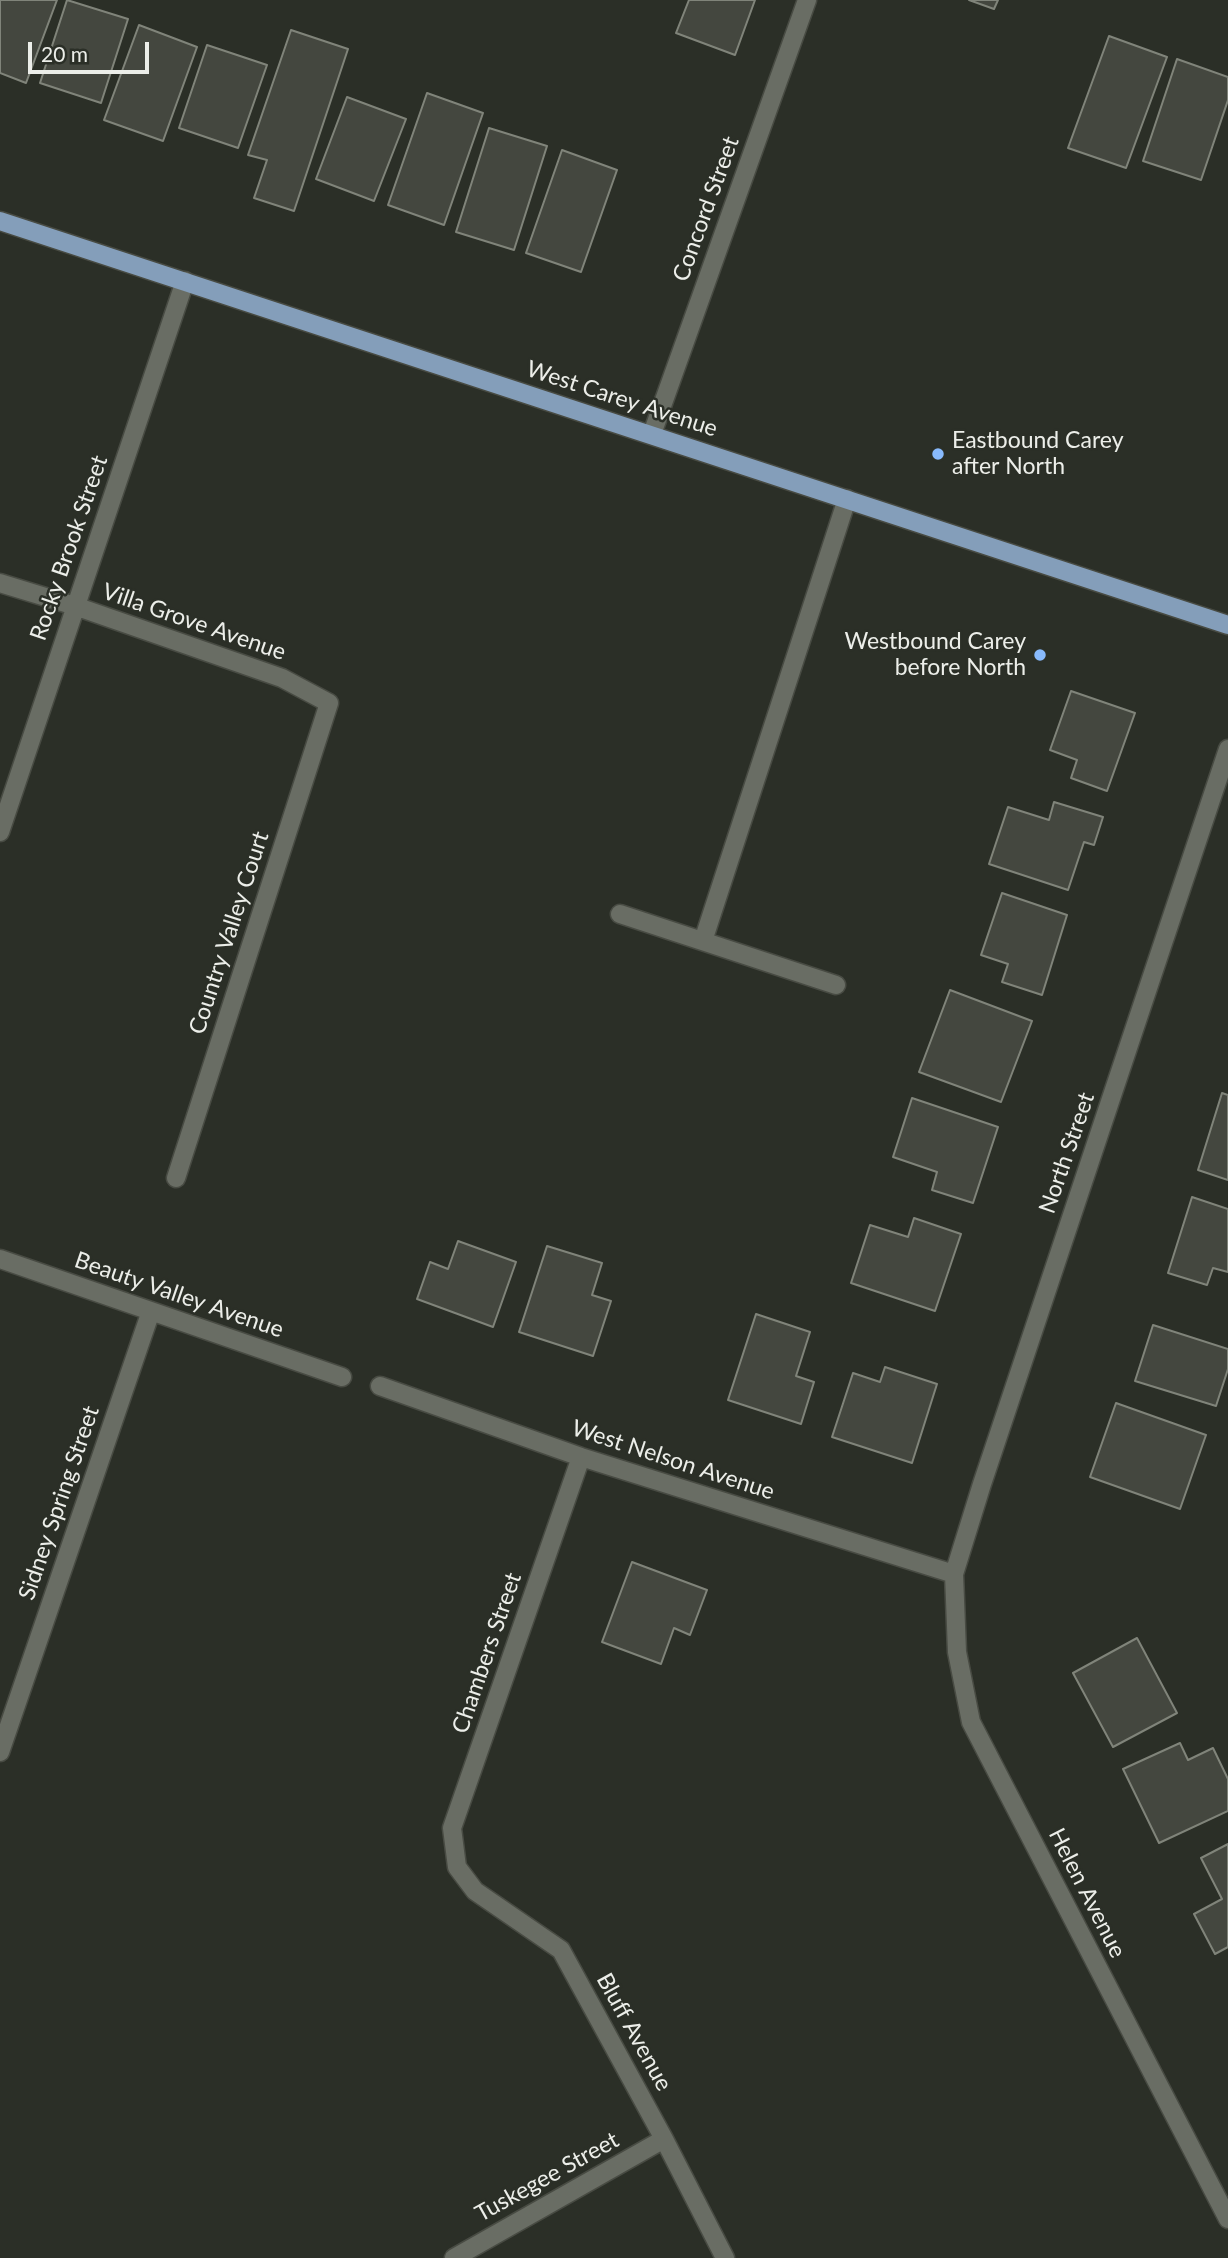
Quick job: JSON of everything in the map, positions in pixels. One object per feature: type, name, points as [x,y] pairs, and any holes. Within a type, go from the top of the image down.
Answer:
[{"type":"main road","name":"West Carey Avenue","points":[[0,221],[1228,625]]},
{"type":"street","name":"Concord Street","points":[[652,434],[807,0]]},
{"type":"street","name":"Rocky Brook Street","points":[[0,832],[186,281]]},
{"type":"street","points":[[703,941],[847,499]]},
{"type":"street","name":"Villa Grove Avenue","points":[[0,583],[75,606],[282,678],[329,703]]},
{"type":"street","name":"Country Valley Court","points":[[176,1178],[329,703]]},
{"type":"street","name":"North Street","points":[[954,1574],[1228,749]]},
{"type":"street","points":[[620,914],[836,985]]},
{"type":"street","name":"Beauty Valley Avenue","points":[[0,1259],[342,1377]]},
{"type":"street","name":"Sidney Spring Street","points":[[0,1752],[151,1311]]},
{"type":"street","name":"West Nelson Avenue","points":[[380,1386],[581,1457],[954,1574]]},
{"type":"street","name":"Chambers Street","points":[[457,1867],[452,1828],[581,1457]]},
{"type":"street","name":"Helen Avenue","points":[[954,1574],[957,1652],[971,1721],[1228,2219]]},
{"type":"street","name":"Bluff Avenue","points":[[457,1867],[475,1891],[561,1950],[725,2258]]},
{"type":"street","name":"Tuskegee Street","points":[[454,2258],[664,2139]]},
{"type":"building","points":[[0,0],[57,0],[26,83],[0,73]]},
{"type":"building","points":[[67,0],[128,19],[101,103],[40,83]]},
{"type":"building","points":[[689,0],[755,0],[735,55],[676,33]]},
{"type":"building","points":[[969,0],[998,0],[994,9]]},
{"type":"building","points":[[139,25],[197,47],[163,141],[104,120]]},
{"type":"building","points":[[291,30],[348,49],[294,211],[254,198],[267,160],[248,155]]},
{"type":"building","points":[[1109,36],[1167,57],[1126,168],[1068,148]]},
{"type":"building","points":[[207,45],[267,65],[238,148],[179,128]]},
{"type":"building","points":[[1177,59],[1228,77],[1228,100],[1201,180],[1143,161]]},
{"type":"building","points":[[427,93],[483,113],[444,225],[388,205]]},
{"type":"building","points":[[347,97],[406,119],[374,201],[316,179]]},
{"type":"building","points":[[489,128],[547,146],[514,250],[456,232]]},
{"type":"building","points":[[562,150],[617,170],[581,272],[526,253]]},
{"type":"building","points":[[1071,691],[1135,713],[1107,791],[1071,778],[1077,760],[1050,750]]},
{"type":"building","points":[[1054,802],[1103,817],[1094,845],[1084,842],[1068,890],[989,864],[1008,807],[1049,820]]},
{"type":"building","points":[[1002,893],[1067,915],[1042,995],[1002,982],[1008,964],[981,955]]},
{"type":"building","points":[[950,990],[1032,1021],[1001,1102],[919,1072]]},
{"type":"building","points":[[1222,1093],[1228,1095],[1228,1180],[1198,1170]]},
{"type":"building","points":[[912,1098],[998,1127],[973,1203],[932,1190],[937,1172],[893,1157]]},
{"type":"building","points":[[1192,1197],[1228,1209],[1228,1272],[1213,1268],[1207,1285],[1168,1273]]},
{"type":"building","points":[[914,1218],[961,1234],[935,1311],[851,1283],[870,1225],[908,1237]]},
{"type":"building","points":[[458,1241],[516,1262],[493,1327],[417,1299],[430,1262],[448,1269]]},
{"type":"building","points":[[547,1246],[602,1263],[592,1295],[611,1301],[593,1356],[519,1332]]},
{"type":"building","points":[[756,1314],[810,1332],[796,1376],[814,1382],[801,1424],[728,1400]]},
{"type":"building","points":[[1153,1325],[1228,1349],[1228,1369],[1216,1406],[1135,1381]]},
{"type":"building","points":[[885,1367],[937,1384],[912,1463],[832,1437],[853,1373],[880,1382]]},
{"type":"building","points":[[1116,1403],[1206,1435],[1180,1509],[1090,1477]]},
{"type":"building","points":[[632,1562],[707,1590],[690,1635],[674,1628],[661,1664],[602,1642]]},
{"type":"building","points":[[1137,1638],[1177,1713],[1113,1747],[1073,1673]]},
{"type":"building","points":[[1180,1743],[1188,1760],[1213,1748],[1228,1779],[1228,1811],[1159,1843],[1123,1769]]},
{"type":"building","points":[[1228,1844],[1228,1947],[1215,1954],[1194,1914],[1222,1899],[1201,1858]]},
{"type":"place","name":"Eastbound Carey after North","points":[[938,454]]},
{"type":"place","name":"Westbound Carey before North","points":[[1040,655]]}]
